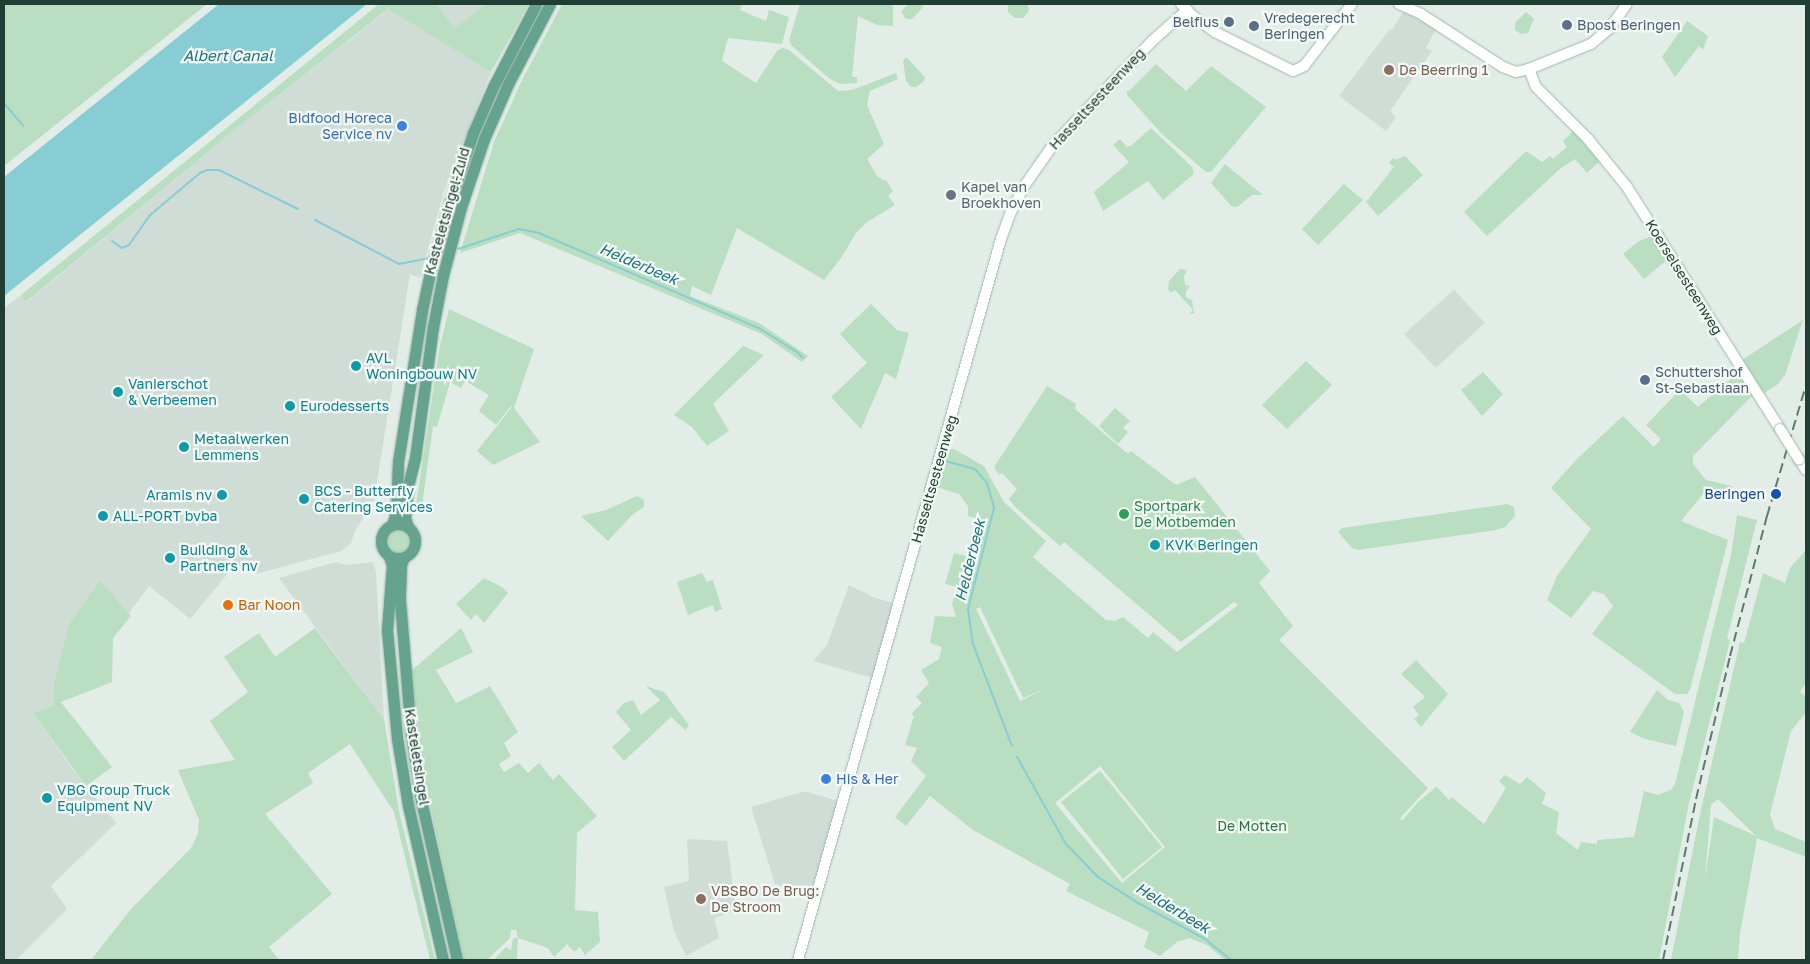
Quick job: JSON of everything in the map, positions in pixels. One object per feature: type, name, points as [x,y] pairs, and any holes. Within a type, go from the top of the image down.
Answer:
[{"type":"main road","name":"Kasteletsingel-Zuid","points":[[392,525],[396,512],[398,462],[415,348],[437,248],[473,133],[490,93],[536,4]]},
{"type":"main road","name":"Kasteletsingel-Zuid","points":[[408,527],[405,518],[408,486],[415,458],[434,319],[461,206],[484,139],[508,84],[550,4]]},
{"type":"main road","points":[[402,524],[408,527],[414,535],[414,545],[404,557],[389,556],[383,548],[381,539],[383,534],[392,525],[402,524]]},
{"type":"main road","name":"Kasteletsingel","points":[[389,556],[392,565],[387,630],[397,738],[408,805],[443,960]]},
{"type":"main road","name":"Kasteletsingel","points":[[404,557],[401,565],[400,601],[411,734],[421,800],[457,960]]},
{"type":"street","points":[[1183,6],[1215,32],[1289,70],[1300,68],[1352,4]]},
{"type":"street","points":[[1399,4],[1421,14],[1508,69],[1526,70],[1585,48],[1610,28],[1626,4]]},
{"type":"street","name":"Hasseltsesteenweg","points":[[798,960],[1006,225],[1025,184],[1045,154],[1183,6]]},
{"type":"street","name":"Koerselsesteenweg","points":[[1526,70],[1544,97],[1588,139],[1622,181],[1806,470]]},
{"type":"shaded area","points":[[436,4],[485,4],[455,28]]},
{"type":"shaded area","points":[[389,9],[491,72],[444,191],[420,278],[410,274],[374,501],[355,531],[351,543],[341,551],[256,574],[248,572],[232,559],[228,564],[229,572],[190,619],[149,586],[128,614],[100,582],[69,624],[54,683],[54,705],[33,713],[71,767],[116,823],[51,886],[67,909],[16,960],[4,960],[4,308],[21,295],[27,302],[242,124]]},
{"type":"shaded area","name":"De Beerring 1","points":[[1405,9],[1437,27],[1426,48],[1432,51],[1390,111],[1396,117],[1386,131],[1339,96],[1390,29],[1392,30]]},
{"type":"shaded area","points":[[1454,290],[1485,323],[1436,368],[1404,334]]},
{"type":"shaded area","points":[[336,562],[346,565],[373,562],[376,572],[384,719],[279,578]]},
{"type":"shaded area","points":[[849,585],[875,598],[894,603],[873,678],[813,661],[827,645]]},
{"type":"shaded area","points":[[802,792],[838,801],[812,894],[775,884],[751,807]]},
{"type":"shaded area","name":"VBSBO De Brug: De Stroom","points":[[687,839],[727,841],[736,911],[714,918],[719,938],[686,956],[674,931],[664,887],[689,881]]},
{"type":"green space","points":[[4,4],[207,4],[4,166]]},
{"type":"green space","points":[[379,4],[436,4],[455,28],[485,4],[529,4],[491,72],[388,9],[242,124],[26,302],[21,295]]},
{"type":"green space","points":[[562,4],[742,4],[740,10],[766,21],[769,10],[789,17],[782,44],[728,38],[722,61],[756,83],[777,51],[782,48],[789,50],[838,91],[852,90],[896,73],[898,79],[870,91],[867,105],[884,144],[867,159],[877,176],[886,180],[893,191],[888,196],[895,205],[867,222],[856,233],[841,258],[824,280],[737,228],[711,295],[692,286],[690,296],[759,323],[808,356],[802,362],[762,334],[520,233],[460,253],[494,142],[521,82]]},
{"type":"green space","points":[[800,4],[893,4],[893,26],[877,25],[858,16],[852,77],[857,77],[857,83],[840,84],[830,79],[792,46],[789,40]]},
{"type":"green space","points":[[908,4],[923,4],[923,7],[912,19],[906,19],[901,12]]},
{"type":"green space","points":[[1008,4],[1028,4],[1029,11],[1023,18],[1015,18],[1008,12]]},
{"type":"green space","points":[[1526,12],[1534,19],[1528,33],[1521,34],[1515,30],[1515,23]]},
{"type":"green space","points":[[1687,21],[1708,36],[1703,50],[1699,46],[1675,77],[1662,57]]},
{"type":"green space","points":[[906,57],[925,77],[924,81],[916,87],[911,87],[906,81],[903,61]]},
{"type":"green space","points":[[1156,64],[1186,91],[1211,66],[1266,107],[1211,172],[1206,172],[1162,134],[1127,95],[1127,91]]},
{"type":"green space","points":[[1151,128],[1192,167],[1194,174],[1163,200],[1148,181],[1103,211],[1094,192],[1129,162],[1113,145],[1120,139],[1127,147],[1132,145]]},
{"type":"green space","points":[[1573,131],[1600,161],[1587,173],[1575,159],[1561,168],[1487,236],[1464,212],[1526,151],[1542,162],[1550,156],[1553,159],[1567,147],[1563,141]]},
{"type":"green space","points":[[1405,156],[1423,175],[1378,216],[1366,202],[1394,167],[1389,163],[1393,158],[1395,160]]},
{"type":"green space","points":[[1225,164],[1263,195],[1252,195],[1237,207],[1231,206],[1211,183]]},
{"type":"green space","points":[[1344,184],[1363,200],[1318,245],[1302,229]]},
{"type":"green space","points":[[1650,237],[1654,238],[1668,259],[1644,279],[1623,254],[1639,241]]},
{"type":"green space","points":[[1180,269],[1187,270],[1184,276],[1185,285],[1190,286],[1186,291],[1186,297],[1192,300],[1194,313],[1192,314],[1190,313],[1193,310],[1175,290],[1171,293],[1168,289],[1169,281]]},
{"type":"green space","points":[[871,304],[897,330],[909,333],[896,379],[885,373],[861,429],[831,397],[867,363],[840,334]]},
{"type":"green space","points":[[449,309],[534,349],[514,408],[540,442],[493,465],[477,451],[512,407],[496,425],[479,411],[489,395],[465,381],[461,388],[450,382],[437,427],[433,426],[422,506],[416,505],[440,346]]},
{"type":"green space","points":[[1803,320],[1785,375],[1778,384],[1763,394],[1742,360]]},
{"type":"green space","points":[[743,346],[764,355],[713,404],[729,431],[707,446],[692,427],[674,415]]},
{"type":"green space","points":[[1306,361],[1332,385],[1287,429],[1262,405]]},
{"type":"green space","points":[[1483,372],[1503,394],[1482,416],[1461,390]]},
{"type":"green space","points":[[1739,372],[1753,395],[1693,456],[1693,464],[1706,480],[1732,486],[1731,497],[1703,494],[1681,521],[1728,540],[1690,690],[1687,694],[1675,694],[1592,634],[1613,606],[1604,594],[1593,591],[1571,618],[1547,600],[1557,576],[1591,529],[1551,488],[1578,458],[1623,416],[1654,447],[1661,439],[1646,425],[1680,390],[1698,407]]},
{"type":"green space","name":"De Motten","points":[[1047,386],[1076,404],[1075,409],[1128,454],[1131,451],[1176,485],[1195,477],[1270,571],[1259,583],[1293,626],[1279,640],[1428,788],[1400,818],[1402,821],[1417,803],[1441,783],[1437,787],[1449,800],[1452,797],[1484,824],[1506,788],[1499,781],[1505,775],[1520,784],[1527,777],[1546,793],[1542,804],[1559,812],[1556,833],[1578,850],[1581,842],[1597,844],[1597,840],[1634,837],[1644,791],[1658,795],[1671,790],[1675,784],[1731,555],[1737,515],[1757,520],[1727,638],[1730,641],[1689,803],[1659,960],[1225,960],[1207,945],[1189,938],[1177,942],[1160,956],[1144,947],[1149,932],[1066,891],[1070,884],[973,830],[930,796],[906,826],[895,817],[926,776],[911,761],[917,748],[905,745],[914,716],[911,714],[922,703],[916,697],[929,683],[921,670],[939,659],[942,647],[930,643],[935,616],[956,617],[952,604],[957,587],[945,584],[954,553],[974,558],[984,520],[968,516],[968,506],[959,494],[937,487],[949,449],[954,449],[984,466],[1004,502],[1046,541],[1033,557],[1106,620],[1115,621],[1123,617],[1148,638],[1153,632],[1177,652],[1238,605],[1234,602],[1181,642],[1064,542],[1060,546],[1015,507],[1009,499],[1017,489],[1002,473],[999,475],[994,467]],"holes":[[[980,607],[1023,698],[1047,688],[1020,701],[976,609]],[[1100,766],[1165,847],[1122,883],[1055,803]]]},
{"type":"green space","points":[[1115,408],[1130,421],[1123,428],[1128,432],[1118,444],[1099,426]]},
{"type":"green space","points":[[637,496],[644,500],[644,507],[632,515],[608,541],[581,516],[606,510]]},
{"type":"green space","points":[[1507,504],[1514,507],[1515,516],[1505,527],[1496,530],[1358,550],[1352,548],[1338,532],[1342,528]]},
{"type":"green space","points":[[398,529],[403,530],[409,536],[409,546],[403,552],[398,553],[393,552],[387,546],[386,541],[387,536],[393,530]]},
{"type":"green space","points":[[1806,550],[1806,683],[1800,692],[1806,697],[1806,712],[1791,731],[1770,814],[1775,829],[1806,842],[1806,857],[1757,838],[1740,934],[1738,960],[1671,960],[1700,814],[1740,642],[1744,643],[1763,573],[1785,583],[1790,568]],"holes":[[[1718,799],[1756,836],[1714,817],[1705,879],[1711,805]]]},
{"type":"green space","points":[[702,573],[707,582],[713,580],[722,609],[715,612],[713,605],[688,615],[677,582]]},
{"type":"green space","points":[[484,578],[502,587],[508,593],[484,623],[476,614],[471,620],[456,604]]},
{"type":"green space","points":[[100,581],[131,616],[113,638],[112,682],[61,702],[112,767],[86,786],[33,713],[54,705],[54,683],[69,624]]},
{"type":"green space","points":[[315,628],[384,719],[399,811],[435,960],[430,960],[394,812],[350,744],[308,773],[313,783],[265,814],[332,894],[269,947],[279,960],[91,960],[131,909],[191,848],[198,833],[199,820],[178,770],[235,760],[210,721],[248,692],[224,657],[259,633],[275,657]]},
{"type":"green space","points":[[461,628],[473,652],[436,670],[456,703],[490,686],[518,732],[504,743],[511,756],[499,764],[504,772],[519,763],[528,773],[539,763],[553,780],[559,774],[597,816],[577,833],[575,910],[598,912],[600,942],[585,955],[580,947],[574,952],[567,944],[554,957],[548,948],[518,938],[516,930],[511,930],[510,938],[487,960],[464,960],[425,783],[411,671]]},
{"type":"green space","points":[[1416,660],[1448,694],[1421,727],[1414,719],[1419,715],[1413,707],[1425,697],[1401,674]]},
{"type":"green space","points":[[646,686],[664,692],[689,725],[685,730],[671,717],[624,761],[612,747],[631,730],[616,712],[624,703],[633,700],[641,715],[660,700]]},
{"type":"green space","points":[[1657,690],[1668,700],[1679,703],[1684,712],[1676,746],[1645,739],[1630,732]]},
{"type":"green space","points":[[1100,771],[1162,847],[1123,879],[1061,802]]},
{"type":"green space","points":[[513,938],[518,938],[517,960],[494,960],[506,947],[511,950]]},
{"type":"water","name":"Albert Canal","points":[[219,4],[367,4],[4,296],[4,177]]},
{"type":"waterway","name":"Helderbeek","points":[[4,103],[23,126]]},
{"type":"waterway","name":"Helderbeek","points":[[112,241],[122,248],[129,245],[149,216],[200,173],[207,170],[219,170],[298,209]]},
{"type":"waterway","name":"Helderbeek","points":[[315,220],[399,264],[429,258]]},
{"type":"waterway","name":"Helderbeek","points":[[458,249],[519,229],[539,233],[759,328],[797,352],[803,358]]},
{"type":"waterway","name":"Helderbeek","points":[[945,461],[975,469],[987,483],[994,508],[968,609],[973,644],[1012,746]]},
{"type":"waterway","name":"Helderbeek","points":[[1017,757],[1066,844],[1098,877],[1138,903],[1205,939],[1231,960]]},
{"type":"railway","points":[[1663,960],[1696,799],[1730,656],[1767,516],[1806,385]]},
{"type":"place","name":"Belfius","points":[[1229,22]]},
{"type":"place","name":"Bpost Beringen","points":[[1567,25]]},
{"type":"place","name":"Vredegerecht Beringen","points":[[1254,26]]},
{"type":"place","name":"De Beerring 1","points":[[1389,70]]},
{"type":"place","name":"Bidfood Horeca Service nv","points":[[402,126]]},
{"type":"place","name":"Kapel van Broekhoven","points":[[951,195]]},
{"type":"place","name":"AVL Woningbouw NV","points":[[356,366]]},
{"type":"place","name":"Schuttershof St-Sebastiaan","points":[[1645,380]]},
{"type":"place","name":"Vanierschot & Verbeemen","points":[[118,392]]},
{"type":"place","name":"Eurodesserts","points":[[290,406]]},
{"type":"place","name":"Metaalwerken Lemmens","points":[[184,447]]},
{"type":"place","name":"Beringen","points":[[1776,494]]},
{"type":"place","name":"Aramis nv","points":[[222,495]]},
{"type":"place","name":"BCS - Butterfly Catering Services","points":[[304,499]]},
{"type":"place","name":"Sportpark De Motbemden","points":[[1124,514]]},
{"type":"place","name":"ALL-PORT bvba","points":[[103,516]]},
{"type":"place","name":"KVK Beringen","points":[[1155,545]]},
{"type":"place","name":"Building & Partners nv","points":[[170,558]]},
{"type":"place","name":"Bar Noon","points":[[228,605]]},
{"type":"place","name":"His & Her","points":[[826,779]]},
{"type":"place","name":"VBG Group Truck Equipment NV","points":[[47,798]]},
{"type":"place","name":"VBSBO De Brug: De Stroom","points":[[701,899]]}]
